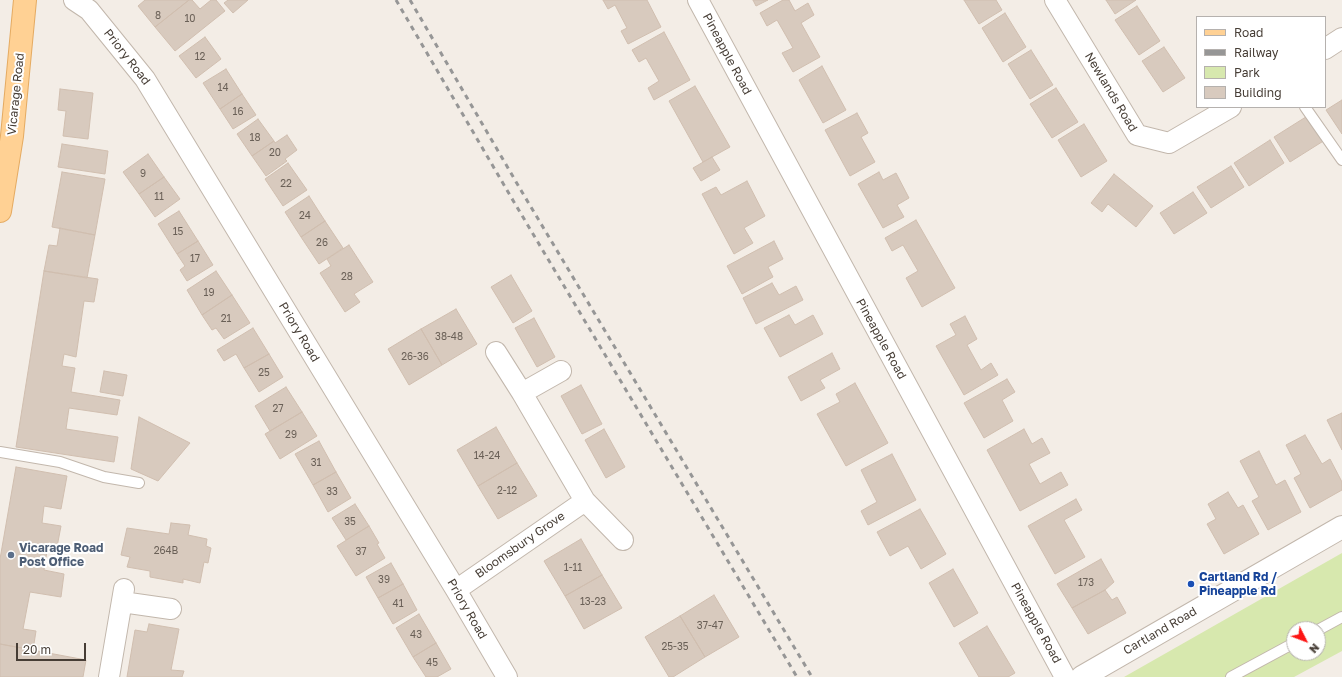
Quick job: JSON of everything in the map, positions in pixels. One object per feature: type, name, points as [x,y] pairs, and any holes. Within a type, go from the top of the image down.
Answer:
[{"type":"main road","name":"Vicarage Road","points":[[0,211],[12,136],[24,0]]},
{"type":"street","name":"Priory Road","points":[[74,0],[89,10],[145,79],[456,590],[507,677]]},
{"type":"street","name":"Pineapple Road","points":[[698,0],[1065,677]]},
{"type":"street","name":"Newlands Road","points":[[1055,0],[1137,136],[1169,143],[1228,108]]},
{"type":"street","points":[[1326,48],[1342,38]]},
{"type":"street","points":[[496,352],[522,393],[585,501],[624,540]]},
{"type":"street","points":[[522,393],[561,371]]},
{"type":"street","name":"Bloomsbury Grove","points":[[456,590],[585,501]]},
{"type":"street","name":"Cartland Road","points":[[1082,677],[1342,527]]},
{"type":"street","points":[[109,677],[123,596],[171,610]]},
{"type":"lane","points":[[1306,108],[1342,160]]},
{"type":"lane","points":[[0,452],[60,462],[104,477],[140,483]]},
{"type":"lane","points":[[1326,625],[1342,616]]},
{"type":"lane","points":[[1231,677],[1286,647]]},
{"type":"green space","points":[[1342,553],[1342,651],[1326,660],[1326,621],[1286,621],[1286,661],[1324,661],[1294,677],[1124,677]]},
{"type":"building","points":[[145,0],[189,0],[155,27],[138,6]]},
{"type":"building","points":[[189,0],[192,0],[200,9],[211,0],[216,0],[225,11],[175,51],[155,27]]},
{"type":"building","points":[[228,0],[248,0],[233,13],[224,3]]},
{"type":"building","points":[[603,0],[647,0],[661,27],[628,44],[621,31],[627,28],[615,5],[608,9]]},
{"type":"building","points":[[753,0],[768,0],[756,6]]},
{"type":"building","points":[[783,0],[789,0],[795,11],[808,3],[814,15],[801,23],[820,57],[793,72],[782,53],[793,48],[777,20],[767,26],[760,13]]},
{"type":"building","points":[[964,0],[996,0],[1002,10],[979,24]]},
{"type":"building","points":[[1106,0],[1136,0],[1115,14]]},
{"type":"building","points":[[1137,6],[1160,41],[1139,55],[1115,20]]},
{"type":"building","points":[[1005,13],[1026,47],[1003,62],[982,28]]},
{"type":"building","points":[[664,32],[690,80],[654,100],[648,88],[659,81],[646,58],[639,62],[632,50]]},
{"type":"building","points":[[205,37],[221,59],[196,78],[179,56]]},
{"type":"building","points":[[1164,47],[1185,78],[1163,92],[1142,61]]},
{"type":"building","points":[[1031,50],[1053,85],[1030,99],[1008,64]]},
{"type":"building","points":[[822,66],[846,110],[823,123],[799,80]]},
{"type":"building","points":[[226,69],[242,94],[220,109],[203,83]]},
{"type":"building","points":[[695,86],[730,147],[703,162],[669,101]]},
{"type":"building","points":[[1056,88],[1078,122],[1052,138],[1030,104]]},
{"type":"building","points":[[60,89],[93,93],[88,139],[63,136],[66,111],[58,110]]},
{"type":"building","points":[[242,94],[256,115],[233,129],[220,109]]},
{"type":"building","points":[[1342,100],[1342,134],[1326,110]]},
{"type":"building","points":[[857,113],[868,133],[861,137],[875,162],[850,176],[825,130]]},
{"type":"building","points":[[1309,115],[1325,140],[1290,162],[1274,137]]},
{"type":"building","points":[[258,119],[274,141],[252,156],[237,134]]},
{"type":"building","points":[[1084,124],[1107,161],[1081,177],[1058,140]]},
{"type":"building","points":[[287,135],[297,150],[285,159],[287,161],[266,176],[252,156],[274,141],[275,143]]},
{"type":"building","points":[[1270,140],[1284,163],[1249,186],[1234,163]]},
{"type":"building","points":[[62,144],[108,151],[105,174],[58,167]]},
{"type":"building","points":[[148,154],[164,177],[139,194],[123,172]]},
{"type":"building","points":[[712,157],[720,170],[701,181],[693,168]]},
{"type":"building","points":[[288,163],[307,190],[283,206],[265,179]]},
{"type":"building","points":[[1231,166],[1244,187],[1211,208],[1197,187]]},
{"type":"building","points":[[62,172],[105,179],[95,235],[52,227]]},
{"type":"building","points":[[879,172],[883,180],[896,173],[909,198],[897,205],[904,217],[883,228],[858,184]]},
{"type":"building","points":[[1114,174],[1153,206],[1136,227],[1108,204],[1102,212],[1091,203]]},
{"type":"building","points":[[164,177],[180,199],[155,217],[139,194]]},
{"type":"building","points":[[747,181],[765,216],[744,228],[753,243],[734,254],[702,194],[716,187],[721,195]]},
{"type":"building","points":[[1193,192],[1207,213],[1174,234],[1160,213]]},
{"type":"building","points":[[309,196],[325,221],[301,237],[285,212]]},
{"type":"building","points":[[179,211],[198,241],[177,254],[158,224]]},
{"type":"building","points":[[916,220],[955,288],[922,307],[906,278],[918,271],[903,245],[892,251],[885,238]]},
{"type":"building","points":[[325,221],[343,248],[319,264],[301,237]]},
{"type":"building","points":[[60,228],[95,235],[87,278],[44,271],[49,245],[57,246]]},
{"type":"building","points":[[198,241],[213,265],[187,281],[180,270],[185,266],[177,254]]},
{"type":"building","points":[[774,241],[783,259],[768,267],[773,277],[742,294],[727,266]]},
{"type":"building","points":[[349,245],[373,282],[354,294],[360,302],[345,312],[320,273],[331,266],[327,259]]},
{"type":"building","points":[[44,271],[98,279],[94,302],[84,301],[76,357],[64,354],[62,366],[75,368],[71,392],[120,400],[117,415],[69,408],[66,429],[118,437],[114,462],[16,447]]},
{"type":"building","points":[[216,271],[232,295],[202,315],[187,290]]},
{"type":"building","points":[[511,275],[532,311],[513,323],[491,287]]},
{"type":"building","points":[[772,283],[779,295],[796,286],[803,300],[756,324],[743,298]]},
{"type":"building","points":[[232,295],[250,323],[224,339],[216,328],[212,330],[202,315]]},
{"type":"building","points":[[456,309],[477,344],[442,365],[421,329]]},
{"type":"building","points":[[789,315],[795,325],[813,315],[823,334],[780,357],[764,328]]},
{"type":"building","points":[[965,316],[977,339],[967,345],[981,370],[991,363],[998,375],[964,395],[936,346],[956,335],[950,324]]},
{"type":"building","points":[[534,318],[555,357],[537,367],[515,328]]},
{"type":"building","points":[[253,328],[269,354],[244,368],[236,354],[224,361],[217,350]]},
{"type":"building","points":[[421,329],[442,365],[409,385],[388,349]]},
{"type":"building","points":[[832,353],[840,369],[820,380],[825,388],[801,401],[788,377]]},
{"type":"building","points":[[269,354],[283,377],[259,392],[244,368]]},
{"type":"building","points":[[104,371],[127,375],[123,396],[100,392]]},
{"type":"building","points":[[1007,379],[1015,392],[1002,400],[1013,421],[984,438],[964,403]]},
{"type":"building","points":[[855,383],[888,443],[846,466],[817,414],[840,402],[836,394]]},
{"type":"building","points":[[581,385],[602,424],[582,434],[561,396]]},
{"type":"building","points":[[286,387],[302,412],[270,431],[255,406]]},
{"type":"building","points":[[302,412],[317,436],[280,459],[265,434]]},
{"type":"building","points":[[1342,413],[1342,450],[1327,420]]},
{"type":"building","points":[[139,417],[190,443],[158,481],[131,469]]},
{"type":"building","points":[[496,427],[517,463],[478,486],[457,450]]},
{"type":"building","points":[[604,429],[625,467],[606,478],[585,440]]},
{"type":"building","points":[[1024,429],[1032,444],[1042,438],[1050,453],[1029,464],[1040,484],[1061,472],[1068,485],[1020,511],[987,450]]},
{"type":"building","points":[[1305,435],[1322,464],[1330,459],[1342,482],[1342,490],[1310,508],[1294,478],[1301,474],[1286,445]]},
{"type":"building","points":[[319,441],[336,472],[313,485],[295,454]]},
{"type":"building","points":[[1259,451],[1276,485],[1285,480],[1301,512],[1268,530],[1252,501],[1259,497],[1240,461]]},
{"type":"building","points":[[892,454],[916,500],[868,525],[861,511],[877,502],[861,470]]},
{"type":"building","points":[[517,463],[537,496],[498,519],[478,486]]},
{"type":"building","points":[[16,467],[67,476],[61,509],[44,506],[42,523],[61,526],[57,547],[48,545],[44,570],[64,574],[61,597],[30,592],[23,629],[36,631],[33,650],[0,644],[0,559]]},
{"type":"building","points":[[336,472],[351,498],[328,512],[313,485]]},
{"type":"building","points":[[1228,492],[1238,508],[1243,505],[1259,534],[1224,554],[1207,524],[1216,519],[1208,504]]},
{"type":"building","points":[[1076,499],[1082,510],[1064,520],[1085,557],[1055,574],[1028,526]]},
{"type":"building","points":[[355,504],[369,526],[346,540],[332,518]]},
{"type":"building","points":[[920,509],[946,554],[921,569],[908,546],[890,556],[877,532]]},
{"type":"building","points":[[171,523],[190,525],[188,535],[207,539],[206,546],[211,548],[208,563],[204,562],[200,583],[183,579],[183,583],[150,577],[150,571],[127,567],[130,557],[121,555],[127,528],[169,534]]},
{"type":"building","points":[[369,526],[379,543],[377,544],[385,558],[356,576],[337,546]]},
{"type":"building","points":[[581,539],[602,575],[565,596],[544,561]]},
{"type":"building","points":[[1101,559],[1114,582],[1105,590],[1072,608],[1057,584]]},
{"type":"building","points":[[391,563],[403,584],[378,598],[366,577]]},
{"type":"building","points":[[953,569],[978,613],[954,627],[929,583]]},
{"type":"building","points":[[602,575],[622,608],[584,629],[565,596]]},
{"type":"building","points":[[403,584],[417,610],[393,624],[378,598]]},
{"type":"building","points":[[1105,590],[1112,600],[1117,597],[1126,613],[1088,634],[1072,608]]},
{"type":"building","points":[[714,595],[739,637],[705,657],[680,616]]},
{"type":"building","points":[[419,614],[436,643],[413,657],[396,628]]},
{"type":"building","points":[[680,616],[705,657],[673,677],[669,677],[645,637]]},
{"type":"building","points":[[149,624],[179,629],[171,670],[184,671],[182,677],[127,677],[135,630],[147,632]]},
{"type":"building","points":[[987,626],[1015,673],[1008,677],[979,677],[959,643]]},
{"type":"building","points":[[436,643],[451,669],[437,677],[426,677],[413,657]]},
{"type":"building","points":[[0,644],[86,660],[83,677],[0,677]]},
{"type":"railway","points":[[396,0],[511,197],[797,677]]},
{"type":"railway","points":[[410,0],[522,192],[812,677]]},
{"type":"place","name":"Vicarage Road Post Office","points":[[11,555]]},
{"type":"place","name":"Cartland Rd / Pineapple Rd","points":[[1191,584]]}]
